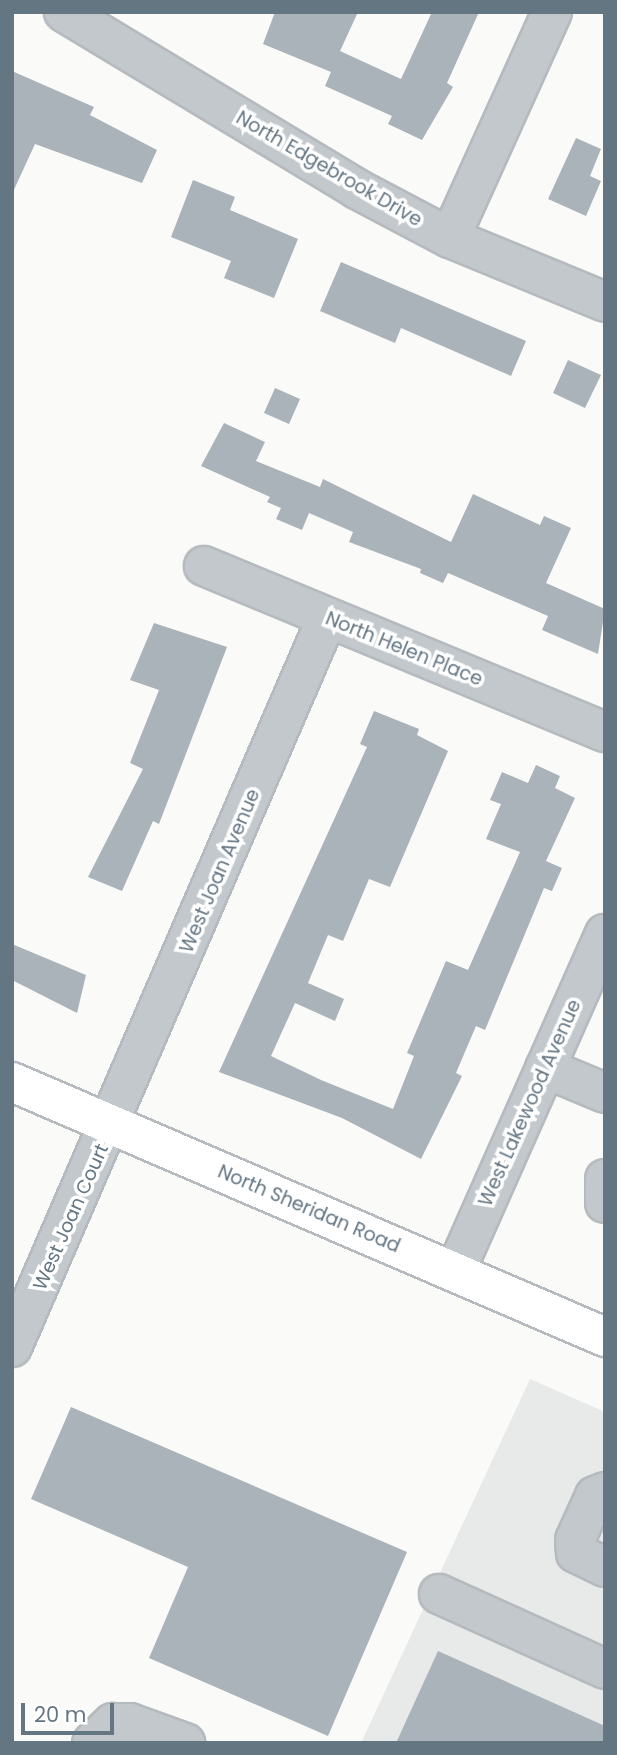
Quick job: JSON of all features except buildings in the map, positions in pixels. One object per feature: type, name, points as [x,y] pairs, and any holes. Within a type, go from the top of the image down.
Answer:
[{"type":"main road","name":"North Sheridan Road","points":[[12,1082],[605,1337]]},
{"type":"street","name":"North Edgebrook Drive","points":[[64,12],[357,189],[450,238],[605,302]]},
{"type":"street","points":[[450,238],[552,12]]},
{"type":"street","name":"North Helen Place","points":[[204,566],[605,732]]},
{"type":"street","name":"West Joan Avenue","points":[[112,1125],[327,618]]},
{"type":"street","name":"West Lakewood Avenue","points":[[455,1272],[605,934]]},
{"type":"street","points":[[545,1068],[605,1093]]},
{"type":"street","name":"West Joan Court","points":[[15,1333],[112,1125]]},
{"type":"street","points":[[605,1179],[605,1203]]},
{"type":"street","points":[[605,1492],[595,1496],[575,1540],[576,1553],[605,1567]]},
{"type":"street","points":[[439,1594],[605,1669]]},
{"type":"street","points":[[92,1743],[113,1723],[130,1723],[185,1743]]},
{"type":"shaded area","points":[[530,1379],[605,1412],[605,1743],[361,1743]]}]
